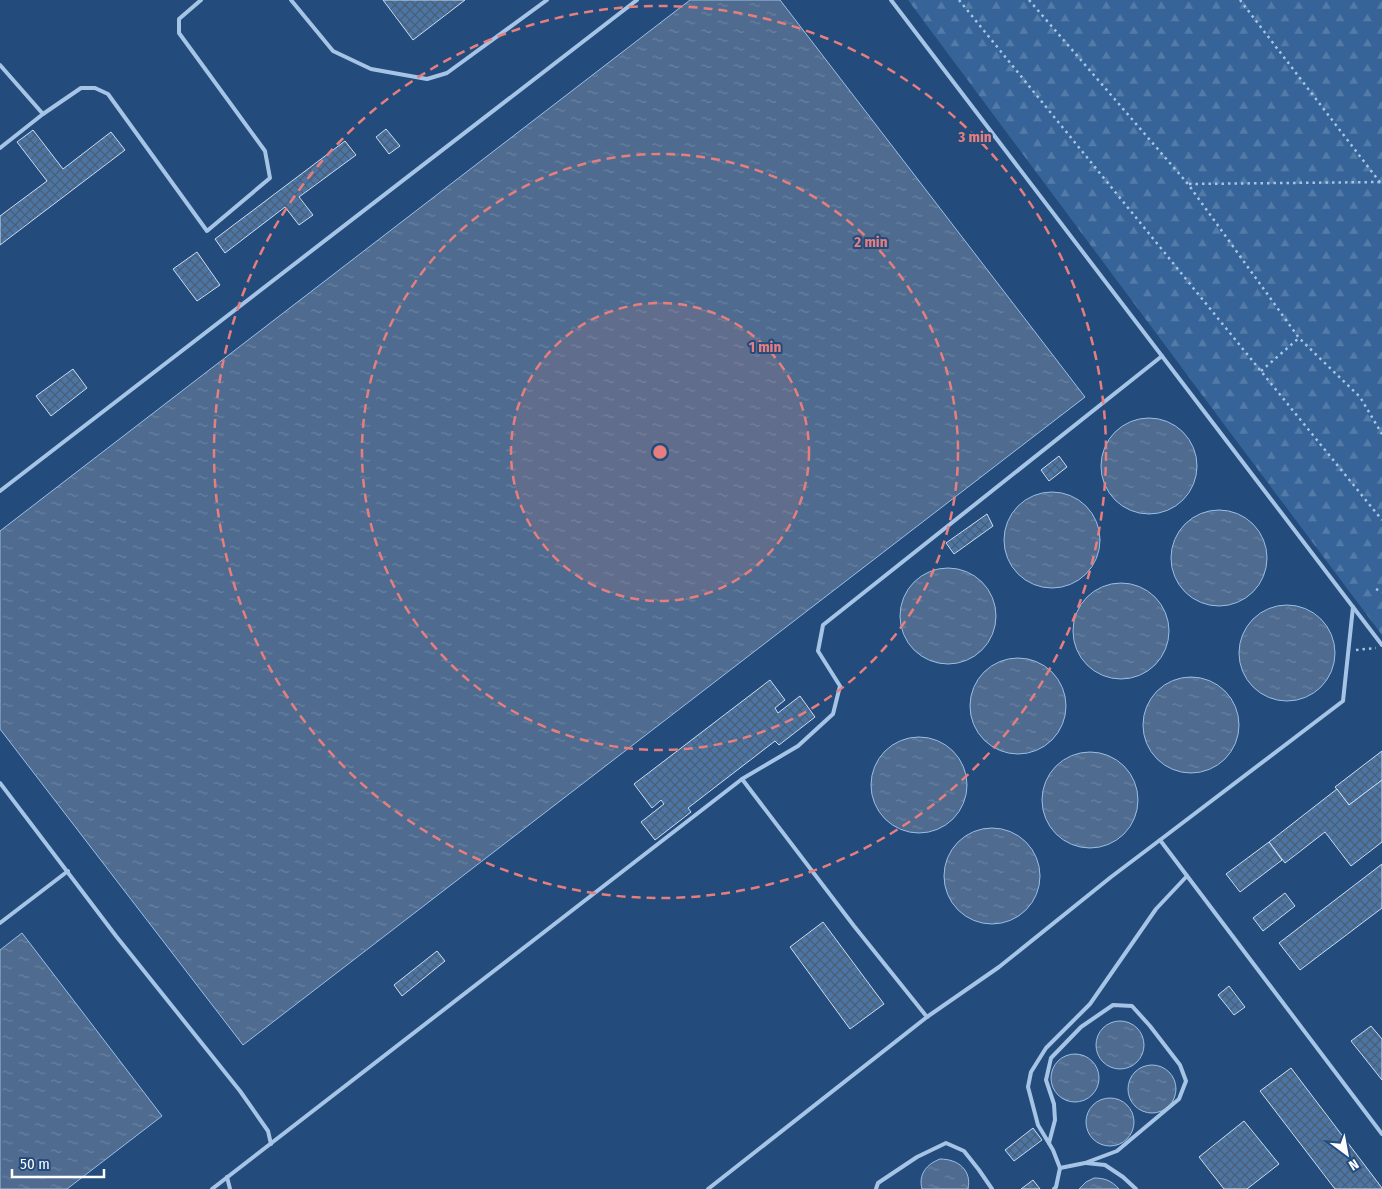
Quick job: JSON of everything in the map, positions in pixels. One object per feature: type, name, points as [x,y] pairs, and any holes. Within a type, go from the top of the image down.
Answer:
[{"type":"lane","points":[[0,148],[43,114],[81,88],[96,88],[108,94],[207,230],[270,178],[265,151],[179,33],[179,20],[201,0]]},
{"type":"lane","points":[[291,0],[333,51],[371,70],[426,78],[447,73],[547,0]]},
{"type":"lane","points":[[0,491],[637,0]]},
{"type":"lane","points":[[891,0],[1382,646]]},
{"type":"lane","points":[[0,65],[43,114]]},
{"type":"lane","points":[[212,1189],[742,779],[798,746],[833,714],[840,686],[818,651],[822,625],[1162,356]]},
{"type":"lane","points":[[708,1189],[927,1017],[998,968],[1111,877],[1343,701],[1353,607]]},
{"type":"lane","points":[[742,779],[854,926],[927,1017]]},
{"type":"lane","points":[[0,784],[116,936],[240,1091],[268,1130],[271,1144]]},
{"type":"lane","points":[[1160,840],[1382,1134]]},
{"type":"lane","points":[[0,923],[68,871]]},
{"type":"lane","points":[[1054,1189],[1060,1168],[1050,1143],[1038,1125],[1028,1087],[1031,1072],[1046,1048],[1090,1004],[1156,909],[1187,876]]},
{"type":"lane","points":[[1050,1143],[1054,1120],[1054,1104],[1046,1080],[1051,1058],[1081,1027],[1113,1005],[1132,1006],[1180,1065],[1186,1081],[1179,1099],[1117,1151],[1085,1163],[1060,1168]]},
{"type":"lane","points":[[876,1189],[878,1183],[917,1157],[946,1143],[964,1151],[992,1189]]},
{"type":"lane","points":[[1085,1163],[1105,1165],[1124,1177],[1136,1189]]},
{"type":"lane","points":[[228,1177],[230,1189]]},
{"type":"path","points":[[959,0],[1382,520]]},
{"type":"path","points":[[1029,0],[1188,184],[1299,338],[1360,397],[1382,434]]},
{"type":"path","points":[[1240,0],[1381,183]]},
{"type":"path","points":[[1188,184],[1381,183]]},
{"type":"path","points":[[1261,371],[1299,338]]},
{"type":"path","points":[[1376,589],[1382,592]]},
{"type":"path","points":[[1349,650],[1382,646]]},
{"type":"green space","points":[[908,0],[1382,0],[1382,635],[1223,423]]},
{"type":"water","points":[[690,0],[780,0],[1085,397],[243,1045],[0,729],[0,531]]},
{"type":"water","points":[[1149,418],[1167,422],[1183,432],[1193,448],[1197,466],[1193,484],[1183,500],[1167,510],[1149,514],[1131,510],[1115,500],[1105,484],[1101,466],[1105,448],[1115,432],[1131,422]]},
{"type":"water","points":[[1052,492],[1070,496],[1086,506],[1096,522],[1100,540],[1096,558],[1086,574],[1070,584],[1052,588],[1034,584],[1018,574],[1008,558],[1004,540],[1008,522],[1018,506],[1034,496]]},
{"type":"water","points":[[1219,510],[1237,514],[1253,524],[1263,540],[1267,558],[1263,576],[1253,592],[1237,602],[1219,606],[1201,602],[1185,592],[1175,576],[1171,558],[1175,540],[1185,524],[1201,514]]},
{"type":"water","points":[[948,568],[966,572],[982,582],[992,598],[996,616],[992,634],[982,650],[966,660],[948,664],[930,660],[914,650],[904,634],[900,616],[904,598],[914,582],[930,572]]},
{"type":"water","points":[[1121,583],[1139,587],[1155,597],[1165,613],[1169,631],[1165,649],[1155,665],[1139,675],[1121,679],[1103,675],[1087,665],[1077,649],[1073,631],[1077,613],[1087,597],[1103,587]]},
{"type":"water","points":[[1287,605],[1305,609],[1321,619],[1331,635],[1335,653],[1331,671],[1321,687],[1305,697],[1287,701],[1269,697],[1253,687],[1243,671],[1239,653],[1243,635],[1253,619],[1269,609]]},
{"type":"water","points":[[1018,658],[1036,662],[1052,672],[1062,688],[1066,706],[1062,724],[1052,740],[1036,750],[1018,754],[1000,750],[984,740],[974,724],[970,706],[974,688],[984,672],[1000,662]]},
{"type":"water","points":[[1191,677],[1209,681],[1225,691],[1235,707],[1239,725],[1235,743],[1225,759],[1209,769],[1191,773],[1173,769],[1157,759],[1147,743],[1143,725],[1147,707],[1157,691],[1173,681]]},
{"type":"water","points":[[919,737],[937,741],[953,751],[963,767],[967,785],[963,803],[953,819],[937,829],[919,833],[901,829],[885,819],[875,803],[871,785],[875,767],[885,751],[901,741]]},
{"type":"water","points":[[1090,752],[1108,756],[1124,766],[1134,782],[1138,800],[1134,818],[1124,834],[1108,844],[1090,848],[1072,844],[1056,834],[1046,818],[1042,800],[1046,782],[1056,766],[1072,756]]},
{"type":"water","points":[[992,828],[1010,832],[1026,842],[1036,858],[1040,876],[1036,894],[1026,910],[1010,920],[992,924],[974,920],[958,910],[948,894],[944,876],[948,858],[958,842],[974,832]]},
{"type":"water","points":[[22,933],[162,1116],[67,1189],[0,1189],[0,950]]},
{"type":"water","points":[[1115,1021],[1125,1021],[1137,1028],[1144,1040],[1144,1050],[1137,1062],[1125,1069],[1115,1069],[1107,1065],[1100,1058],[1096,1050],[1096,1040],[1100,1032],[1107,1025]]},
{"type":"water","points":[[1070,1054],[1080,1054],[1092,1061],[1099,1073],[1099,1083],[1092,1095],[1080,1102],[1070,1102],[1062,1098],[1055,1091],[1051,1083],[1051,1073],[1055,1065],[1062,1058]]},
{"type":"water","points":[[1152,1065],[1161,1067],[1169,1072],[1174,1080],[1176,1089],[1174,1098],[1169,1106],[1161,1111],[1152,1113],[1143,1111],[1135,1106],[1130,1098],[1128,1089],[1130,1080],[1135,1072],[1143,1067]]},
{"type":"water","points":[[1110,1098],[1119,1100],[1127,1105],[1132,1113],[1134,1122],[1132,1131],[1127,1139],[1119,1144],[1110,1146],[1101,1144],[1093,1139],[1088,1131],[1086,1122],[1088,1113],[1093,1105],[1101,1100]]},
{"type":"water","points":[[940,1159],[958,1163],[966,1171],[969,1182],[968,1189],[922,1189],[921,1179],[925,1170]]},
{"type":"water","points":[[1094,1178],[1108,1180],[1119,1189],[1079,1189],[1086,1182]]},
{"type":"building","points":[[383,0],[465,0],[413,40]]},
{"type":"building","points":[[386,129],[400,146],[389,154],[376,137]]},
{"type":"building","points":[[33,130],[63,169],[111,132],[125,150],[0,245],[0,216],[47,181],[17,142]]},
{"type":"building","points":[[345,141],[356,155],[299,197],[313,215],[299,225],[285,207],[225,253],[215,239]]},
{"type":"building","points":[[197,252],[220,285],[197,301],[173,269]]},
{"type":"building","points":[[73,369],[87,388],[51,416],[36,396]]},
{"type":"building","points":[[1059,456],[1067,467],[1049,481],[1041,470]]},
{"type":"building","points":[[987,514],[993,526],[954,554],[946,543]]},
{"type":"building","points":[[770,680],[785,700],[775,708],[778,713],[800,696],[815,717],[779,745],[775,741],[688,808],[691,812],[655,840],[641,822],[664,804],[661,800],[652,808],[634,784]]},
{"type":"building","points":[[1382,751],[1382,780],[1349,805],[1335,787]]},
{"type":"building","points":[[1382,780],[1382,842],[1351,866],[1325,832],[1285,863],[1269,842],[1337,789],[1349,805]]},
{"type":"building","points":[[1269,842],[1282,860],[1240,892],[1226,874]]},
{"type":"building","points":[[1382,864],[1382,908],[1300,970],[1279,943]]},
{"type":"building","points":[[1285,893],[1295,906],[1263,931],[1253,918]]},
{"type":"building","points":[[823,922],[884,1004],[850,1029],[790,947]]},
{"type":"building","points":[[437,951],[445,961],[402,996],[394,985]]},
{"type":"building","points":[[1229,986],[1245,1007],[1234,1015],[1218,995]]},
{"type":"building","points":[[1371,1026],[1382,1039],[1382,1080],[1351,1041]]},
{"type":"building","points":[[1291,1068],[1382,1189],[1335,1189],[1260,1091]]},
{"type":"building","points":[[1244,1121],[1279,1164],[1247,1189],[1224,1189],[1199,1157]]},
{"type":"building","points":[[1033,1128],[1042,1140],[1014,1161],[1005,1150]]},
{"type":"building","points":[[1033,1180],[1040,1189],[1021,1189]]}]
